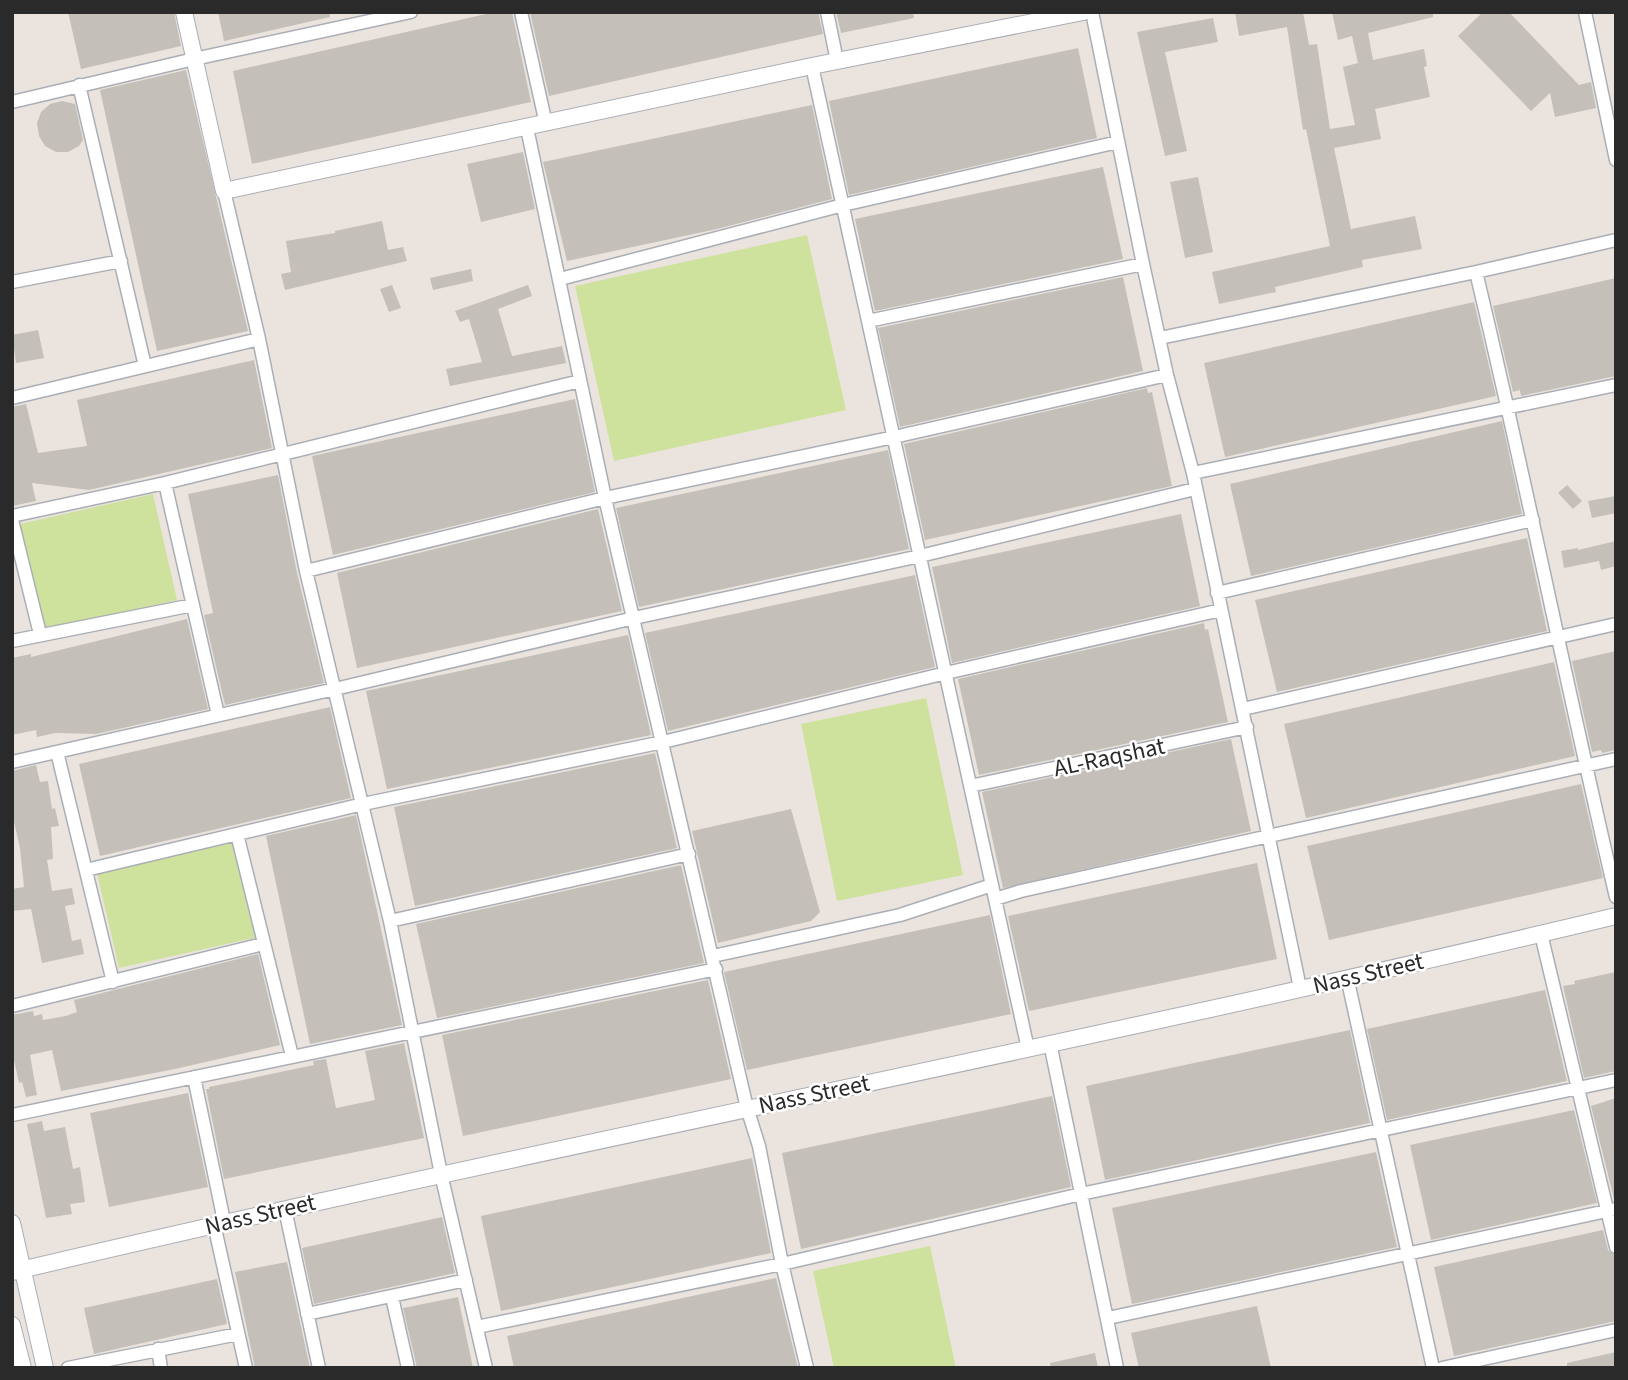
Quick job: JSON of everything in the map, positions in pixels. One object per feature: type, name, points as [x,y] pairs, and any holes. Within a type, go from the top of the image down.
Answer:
[{"type":"street","points":[[184,12],[259,339],[306,571],[390,921],[441,1174],[486,1368]]},
{"type":"street","points":[[12,102],[411,12]]},
{"type":"street","points":[[521,12],[546,124]]},
{"type":"street","points":[[827,12],[837,61]]},
{"type":"street","points":[[223,191],[837,61],[1083,12]]},
{"type":"street","points":[[1092,12],[1167,375],[1193,473],[1300,988]]},
{"type":"street","points":[[1585,12],[1616,160]]},
{"type":"street","points":[[813,66],[1028,1049]]},
{"type":"street","points":[[79,85],[145,366]]},
{"type":"street","points":[[527,128],[605,498],[747,1108],[759,1146],[782,1264],[807,1368]]},
{"type":"street","points":[[560,279],[843,205],[1118,142]]},
{"type":"street","points":[[1160,338],[1616,240]]},
{"type":"street","points":[[12,282],[121,261]]},
{"type":"street","points":[[868,321],[1143,264]]},
{"type":"street","points":[[1476,272],[1508,405],[1616,897]]},
{"type":"street","points":[[12,398],[259,339]]},
{"type":"street","points":[[306,571],[605,498],[894,437],[1167,375]]},
{"type":"street","points":[[40,634],[12,518],[165,484],[580,381]]},
{"type":"street","points":[[1193,473],[1616,384]]},
{"type":"street","points":[[165,484],[219,715]]},
{"type":"street","points":[[12,762],[634,618],[920,556],[1195,489]]},
{"type":"street","points":[[1217,593],[1533,520]]},
{"type":"street","points":[[12,641],[193,605]]},
{"type":"street","points":[[86,870],[363,804],[663,742],[1221,610]]},
{"type":"street","points":[[1243,709],[1616,624]]},
{"type":"street","name":"AL-Raqshat","points":[[970,786],[1247,727]]},
{"type":"street","points":[[57,752],[113,982]]},
{"type":"street","points":[[995,899],[1616,758]]},
{"type":"street","points":[[237,834],[292,1056]]},
{"type":"street","points":[[390,921],[689,854]]},
{"type":"street","points":[[12,1115],[412,1031],[715,963],[900,915],[992,885]]},
{"type":"street","name":"Nass Street","points":[[18,1270],[441,1174],[1028,1049],[1616,916]]},
{"type":"street","points":[[1541,934],[1578,1089],[1612,1209],[1616,1247]]},
{"type":"street","points":[[12,1006],[263,944]]},
{"type":"street","points":[[1347,977],[1433,1368]]},
{"type":"street","points":[[1050,1044],[1117,1368]]},
{"type":"street","points":[[194,1077],[246,1368]]},
{"type":"street","points":[[477,1327],[782,1264],[1081,1194],[1616,1080]]},
{"type":"street","points":[[285,1209],[319,1368]]},
{"type":"street","points":[[1108,1318],[1612,1209]]},
{"type":"street","points":[[12,1223],[18,1270],[45,1368]]},
{"type":"street","points":[[307,1314],[466,1280]]},
{"type":"street","points":[[392,1297],[408,1368]]},
{"type":"street","points":[[12,1325],[23,1368]]},
{"type":"street","points":[[1442,1368],[1616,1331]]},
{"type":"street","points":[[68,1368],[238,1334]]},
{"type":"street","points":[[158,1349],[161,1368]]},
{"type":"green space","points":[[807,235],[846,410],[614,461],[575,286]]},
{"type":"green space","points":[[153,494],[177,600],[43,630],[20,524]]},
{"type":"green space","points":[[926,698],[963,875],[837,901],[801,724]]},
{"type":"green space","points":[[236,841],[258,937],[119,968],[97,873]]},
{"type":"green space","points":[[930,1246],[956,1368],[834,1368],[813,1271]]},
{"type":"building","points":[[68,12],[174,12],[181,46],[81,69]]},
{"type":"building","points":[[218,12],[329,12],[330,17],[224,41]]},
{"type":"building","points":[[495,12],[512,12],[531,102],[252,164],[233,71]]},
{"type":"building","points":[[530,12],[818,12],[823,34],[549,96]]},
{"type":"building","points":[[836,12],[913,12],[914,18],[841,33]]},
{"type":"building","points":[[1235,12],[1303,12],[1309,45],[1317,44],[1330,129],[1355,125],[1343,67],[1358,63],[1352,36],[1338,40],[1332,12],[1433,12],[1433,17],[1368,33],[1373,60],[1424,49],[1427,66],[1424,67],[1430,97],[1375,109],[1381,139],[1334,148],[1351,229],[1415,216],[1422,249],[1362,260],[1363,267],[1275,287],[1276,292],[1219,304],[1212,272],[1330,246],[1306,129],[1303,130],[1287,27],[1239,36]]},
{"type":"building","points":[[1483,12],[1509,12],[1579,85],[1591,82],[1596,108],[1555,117],[1550,93],[1531,111],[1458,36]]},
{"type":"building","points":[[1213,18],[1218,42],[1165,52],[1187,151],[1165,156],[1137,32]]},
{"type":"building","points":[[1078,48],[1097,138],[849,195],[829,101]]},
{"type":"building","points":[[186,70],[248,331],[157,351],[100,90]]},
{"type":"building","points":[[62,101],[75,104],[83,140],[79,146],[68,152],[56,152],[45,146],[39,136],[37,123],[41,112],[50,104]]},
{"type":"building","points":[[812,105],[832,199],[717,229],[567,261],[543,162]]},
{"type":"building","points":[[523,152],[535,209],[481,222],[467,164]]},
{"type":"building","points":[[1103,167],[1123,259],[875,311],[855,219]]},
{"type":"building","points":[[1198,177],[1213,252],[1185,258],[1170,182]]},
{"type":"building","points":[[382,221],[388,250],[403,247],[407,261],[285,290],[281,274],[291,272],[286,241],[335,233]]},
{"type":"building","points":[[471,269],[473,281],[433,290],[430,278]]},
{"type":"building","points":[[1123,277],[1143,371],[900,427],[878,328]]},
{"type":"building","points":[[1616,278],[1616,376],[1521,396],[1520,390],[1513,392],[1493,306]]},
{"type":"building","points":[[392,285],[401,308],[389,312],[380,289]]},
{"type":"building","points":[[528,285],[532,296],[498,309],[512,356],[562,346],[566,363],[450,386],[446,369],[482,362],[469,319],[460,322],[455,311]]},
{"type":"building","points":[[1474,302],[1496,396],[1225,457],[1204,363]]},
{"type":"building","points":[[38,330],[44,358],[16,363],[12,335]]},
{"type":"building","points":[[254,360],[272,448],[89,490],[32,483],[36,501],[12,506],[12,407],[26,404],[38,453],[87,446],[77,400]]},
{"type":"building","points":[[1147,388],[1148,393],[1152,392],[1172,486],[925,540],[904,444]]},
{"type":"building","points":[[575,399],[595,492],[333,555],[312,456]]},
{"type":"building","points":[[1502,421],[1522,514],[1251,576],[1230,484]]},
{"type":"building","points":[[888,450],[909,549],[639,607],[616,508]]},
{"type":"building","points":[[278,475],[297,573],[324,683],[225,705],[204,615],[213,613],[188,494]]},
{"type":"building","points":[[1567,485],[1582,501],[1573,509],[1558,493]]},
{"type":"building","points":[[1616,496],[1616,513],[1592,518],[1588,501]]},
{"type":"building","points":[[598,509],[622,611],[357,668],[337,573]]},
{"type":"building","points":[[1181,514],[1200,606],[952,663],[932,567]]},
{"type":"building","points":[[1527,538],[1547,631],[1277,692],[1255,600]]},
{"type":"building","points":[[1616,541],[1616,566],[1601,570],[1599,561],[1564,568],[1561,551]]},
{"type":"building","points":[[915,575],[935,667],[668,731],[645,633]]},
{"type":"building","points":[[187,619],[208,709],[96,734],[55,733],[37,737],[36,730],[12,735],[12,658],[31,654],[31,657]]},
{"type":"building","points":[[1204,623],[1205,630],[1208,629],[1228,722],[979,775],[958,679]]},
{"type":"building","points":[[628,635],[651,735],[387,789],[366,691]]},
{"type":"building","points":[[1616,651],[1616,750],[1592,752],[1572,661]]},
{"type":"building","points":[[1554,662],[1575,756],[1306,818],[1284,724]]},
{"type":"building","points":[[330,707],[351,798],[100,856],[79,764]]},
{"type":"building","points":[[1231,739],[1251,831],[1003,888],[982,792]]},
{"type":"building","points":[[655,753],[677,848],[415,906],[394,807]]},
{"type":"building","points":[[36,765],[40,782],[48,781],[52,809],[55,808],[59,826],[51,827],[53,859],[47,860],[52,891],[72,888],[75,904],[65,906],[72,941],[81,939],[84,954],[42,963],[31,909],[12,911],[12,889],[24,887],[20,848],[12,813],[12,771]]},
{"type":"building","points":[[1581,784],[1603,878],[1329,940],[1307,846]]},
{"type":"building","points":[[791,809],[820,912],[811,921],[718,943],[692,831]]},
{"type":"building","points":[[356,815],[402,1025],[310,1044],[266,836]]},
{"type":"building","points":[[1257,863],[1277,959],[1029,1011],[1008,916]]},
{"type":"building","points":[[681,865],[704,963],[437,1018],[416,924]]},
{"type":"building","points":[[990,915],[1011,1014],[747,1070],[724,972]]},
{"type":"building","points":[[258,954],[280,1045],[61,1091],[52,1050],[30,1055],[37,1095],[26,1097],[22,1082],[19,1083],[12,1051],[12,1015],[33,1011],[34,1016],[42,1014],[43,1020],[66,1016],[77,1012],[74,1000]]},
{"type":"building","points":[[1616,972],[1616,1071],[1584,1078],[1563,986]]},
{"type":"building","points":[[708,980],[731,1079],[463,1136],[442,1035]]},
{"type":"building","points":[[1545,990],[1567,1081],[1387,1120],[1367,1029]]},
{"type":"building","points":[[1350,1030],[1370,1123],[1105,1180],[1086,1086]]},
{"type":"building","points":[[404,1043],[424,1138],[224,1179],[206,1089],[314,1065],[313,1061],[326,1059],[336,1108],[375,1100],[365,1051]]},
{"type":"building","points":[[188,1093],[208,1187],[109,1207],[90,1113]]},
{"type":"building","points":[[1052,1096],[1071,1187],[801,1249],[782,1153]]},
{"type":"building","points":[[1616,1098],[1616,1199],[1614,1199],[1591,1106]]},
{"type":"building","points":[[1574,1110],[1597,1203],[1431,1240],[1410,1145]]},
{"type":"building","points":[[42,1121],[44,1131],[65,1127],[73,1169],[80,1167],[85,1202],[70,1204],[72,1214],[46,1218],[27,1124]]},
{"type":"building","points":[[1376,1152],[1397,1247],[1132,1304],[1112,1208]]},
{"type":"building","points":[[752,1158],[771,1253],[501,1311],[481,1216]]},
{"type":"building","points":[[442,1217],[455,1273],[314,1304],[302,1248]]},
{"type":"building","points":[[1603,1230],[1608,1250],[1614,1255],[1616,1263],[1616,1321],[1454,1356],[1434,1267]]},
{"type":"building","points":[[287,1262],[310,1368],[255,1368],[235,1272]]},
{"type":"building","points":[[776,1278],[798,1368],[514,1368],[507,1336]]},
{"type":"building","points":[[217,1279],[227,1324],[94,1354],[84,1308]]},
{"type":"building","points":[[458,1297],[473,1368],[417,1368],[403,1308]]},
{"type":"building","points":[[1257,1306],[1271,1368],[1139,1368],[1131,1333]]},
{"type":"building","points":[[1616,1352],[1616,1368],[1567,1368],[1567,1363]]},
{"type":"building","points":[[1095,1353],[1098,1368],[1051,1368],[1050,1363]]}]
